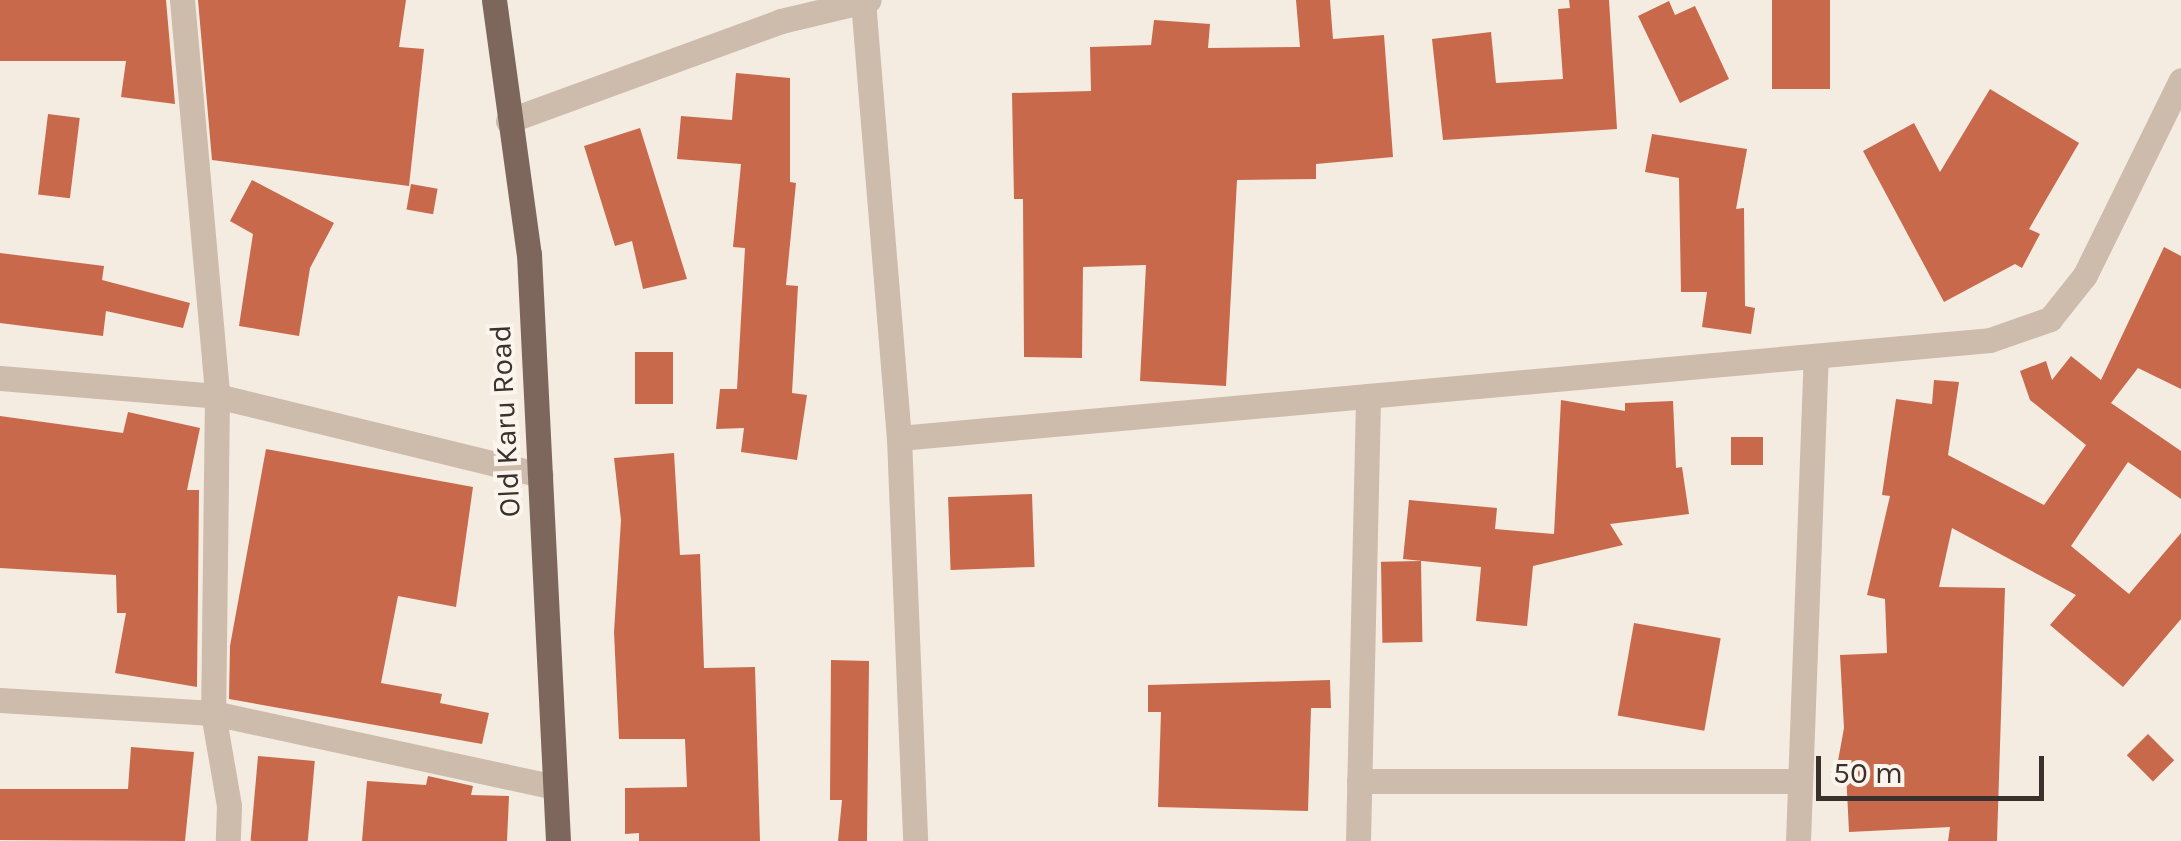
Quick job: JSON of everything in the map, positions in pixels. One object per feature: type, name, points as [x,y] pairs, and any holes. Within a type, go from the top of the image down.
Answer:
[{"type":"main road","name":"Old Karu Road","points":[[494,0],[529,254],[558,841]]},
{"type":"street","points":[[182,0],[217,396],[212,713],[229,806],[228,841]]},
{"type":"street","points":[[508,122],[782,20],[866,0],[898,438],[915,841]]},
{"type":"street","points":[[898,438],[1990,340],[2050,319],[2085,275],[2181,80]]},
{"type":"street","points":[[1798,841],[1816,356]]},
{"type":"street","points":[[0,378],[217,396],[540,474]]},
{"type":"street","points":[[1358,841],[1368,396]]},
{"type":"street","points":[[0,700],[212,713],[556,787]]},
{"type":"street","points":[[1360,781],[1800,781]]},
{"type":"building","points":[[0,0],[166,0],[175,104],[121,97],[126,61],[0,61]]},
{"type":"building","points":[[198,0],[406,0],[399,47],[424,49],[409,186],[212,160]]},
{"type":"building","points":[[1296,0],[1330,0],[1333,39],[1384,35],[1393,157],[1316,164],[1316,179],[1237,180],[1226,386],[1140,381],[1146,265],[1083,267],[1082,358],[1024,357],[1023,199],[1014,199],[1012,93],[1091,91],[1090,47],[1151,45],[1154,20],[1210,24],[1208,48],[1300,47]]},
{"type":"building","points":[[1569,0],[1609,0],[1617,129],[1443,140],[1432,39],[1491,32],[1496,83],[1563,79],[1558,9],[1570,8]]},
{"type":"building","points":[[1772,0],[1830,0],[1830,89],[1772,89]]},
{"type":"building","points":[[1669,1],[1675,15],[1695,6],[1729,79],[1680,103],[1638,16]]},
{"type":"building","points":[[736,73],[790,78],[790,182],[796,183],[786,285],[798,286],[792,393],[807,395],[797,460],[741,452],[744,428],[716,429],[720,389],[737,389],[745,248],[733,247],[741,164],[677,159],[681,116],[732,120]]},
{"type":"building","points":[[1990,89],[2079,143],[2029,229],[2040,234],[2022,268],[2015,264],[1944,302],[1863,151],[1914,123],[1940,172]]},
{"type":"building","points":[[48,114],[80,118],[70,198],[38,194]]},
{"type":"building","points":[[640,128],[687,279],[643,289],[632,241],[615,246],[584,146]]},
{"type":"building","points":[[1652,134],[1747,149],[1736,209],[1744,208],[1745,306],[1755,308],[1751,334],[1702,327],[1707,292],[1681,292],[1679,178],[1645,172]]},
{"type":"building","points":[[252,180],[334,223],[310,268],[299,336],[239,326],[253,234],[230,221]]},
{"type":"building","points":[[411,184],[438,189],[433,214],[406,210]]},
{"type":"building","points":[[2164,247],[2181,256],[2181,389],[2138,368],[2111,403],[2181,451],[2181,499],[2128,462],[2071,546],[2129,594],[2181,533],[2181,619],[2123,687],[2050,625],[2076,595],[1952,528],[1939,587],[2005,588],[1997,841],[1948,841],[1950,827],[1849,832],[1846,772],[1836,772],[1844,728],[1840,655],[1887,653],[1885,599],[1867,595],[1890,496],[1882,495],[1896,399],[1932,404],[1934,380],[1959,382],[1948,455],[2044,505],[2086,445],[2030,400],[2020,371],[2046,361],[2052,380],[2071,356],[2101,380]]},
{"type":"building","points":[[0,253],[104,266],[102,280],[190,303],[183,328],[106,311],[103,336],[0,323]]},
{"type":"building","points":[[635,352],[673,352],[673,404],[635,404]]},
{"type":"building","points":[[1561,400],[1625,411],[1625,403],[1673,401],[1676,468],[1682,467],[1689,514],[1610,524],[1623,545],[1533,566],[1527,626],[1476,621],[1481,567],[1403,559],[1409,500],[1497,508],[1495,529],[1554,534]]},
{"type":"building","points":[[128,412],[200,428],[187,490],[199,490],[197,687],[115,673],[126,613],[117,613],[116,575],[0,568],[0,416],[123,433]]},
{"type":"building","points":[[1731,437],[1763,437],[1763,465],[1731,465]]},
{"type":"building","points":[[266,449],[473,487],[456,607],[398,596],[381,683],[442,694],[440,703],[489,713],[482,744],[229,699],[230,646]]},
{"type":"building","points":[[674,453],[680,555],[700,554],[704,668],[755,667],[760,841],[639,841],[639,833],[625,834],[625,788],[687,787],[685,739],[619,739],[614,632],[621,520],[614,458]]},
{"type":"building","points":[[1032,494],[1035,567],[951,570],[948,497]]},
{"type":"building","points":[[1421,561],[1422,642],[1382,643],[1381,562]]},
{"type":"building","points":[[1634,623],[1721,638],[1704,731],[1618,716]]},
{"type":"building","points":[[831,660],[869,661],[867,841],[838,841],[842,800],[830,800]]},
{"type":"building","points":[[1330,680],[1331,708],[1311,708],[1308,811],[1158,807],[1161,712],[1148,712],[1148,685]]},
{"type":"building","points":[[2148,734],[2174,760],[2153,781],[2127,755]]},
{"type":"building","points":[[131,747],[194,752],[185,841],[0,840],[0,789],[128,789]]},
{"type":"building","points":[[258,756],[315,761],[308,841],[251,841]]},
{"type":"building","points":[[428,776],[473,786],[471,795],[509,796],[507,841],[362,841],[367,781],[426,785]]}]
